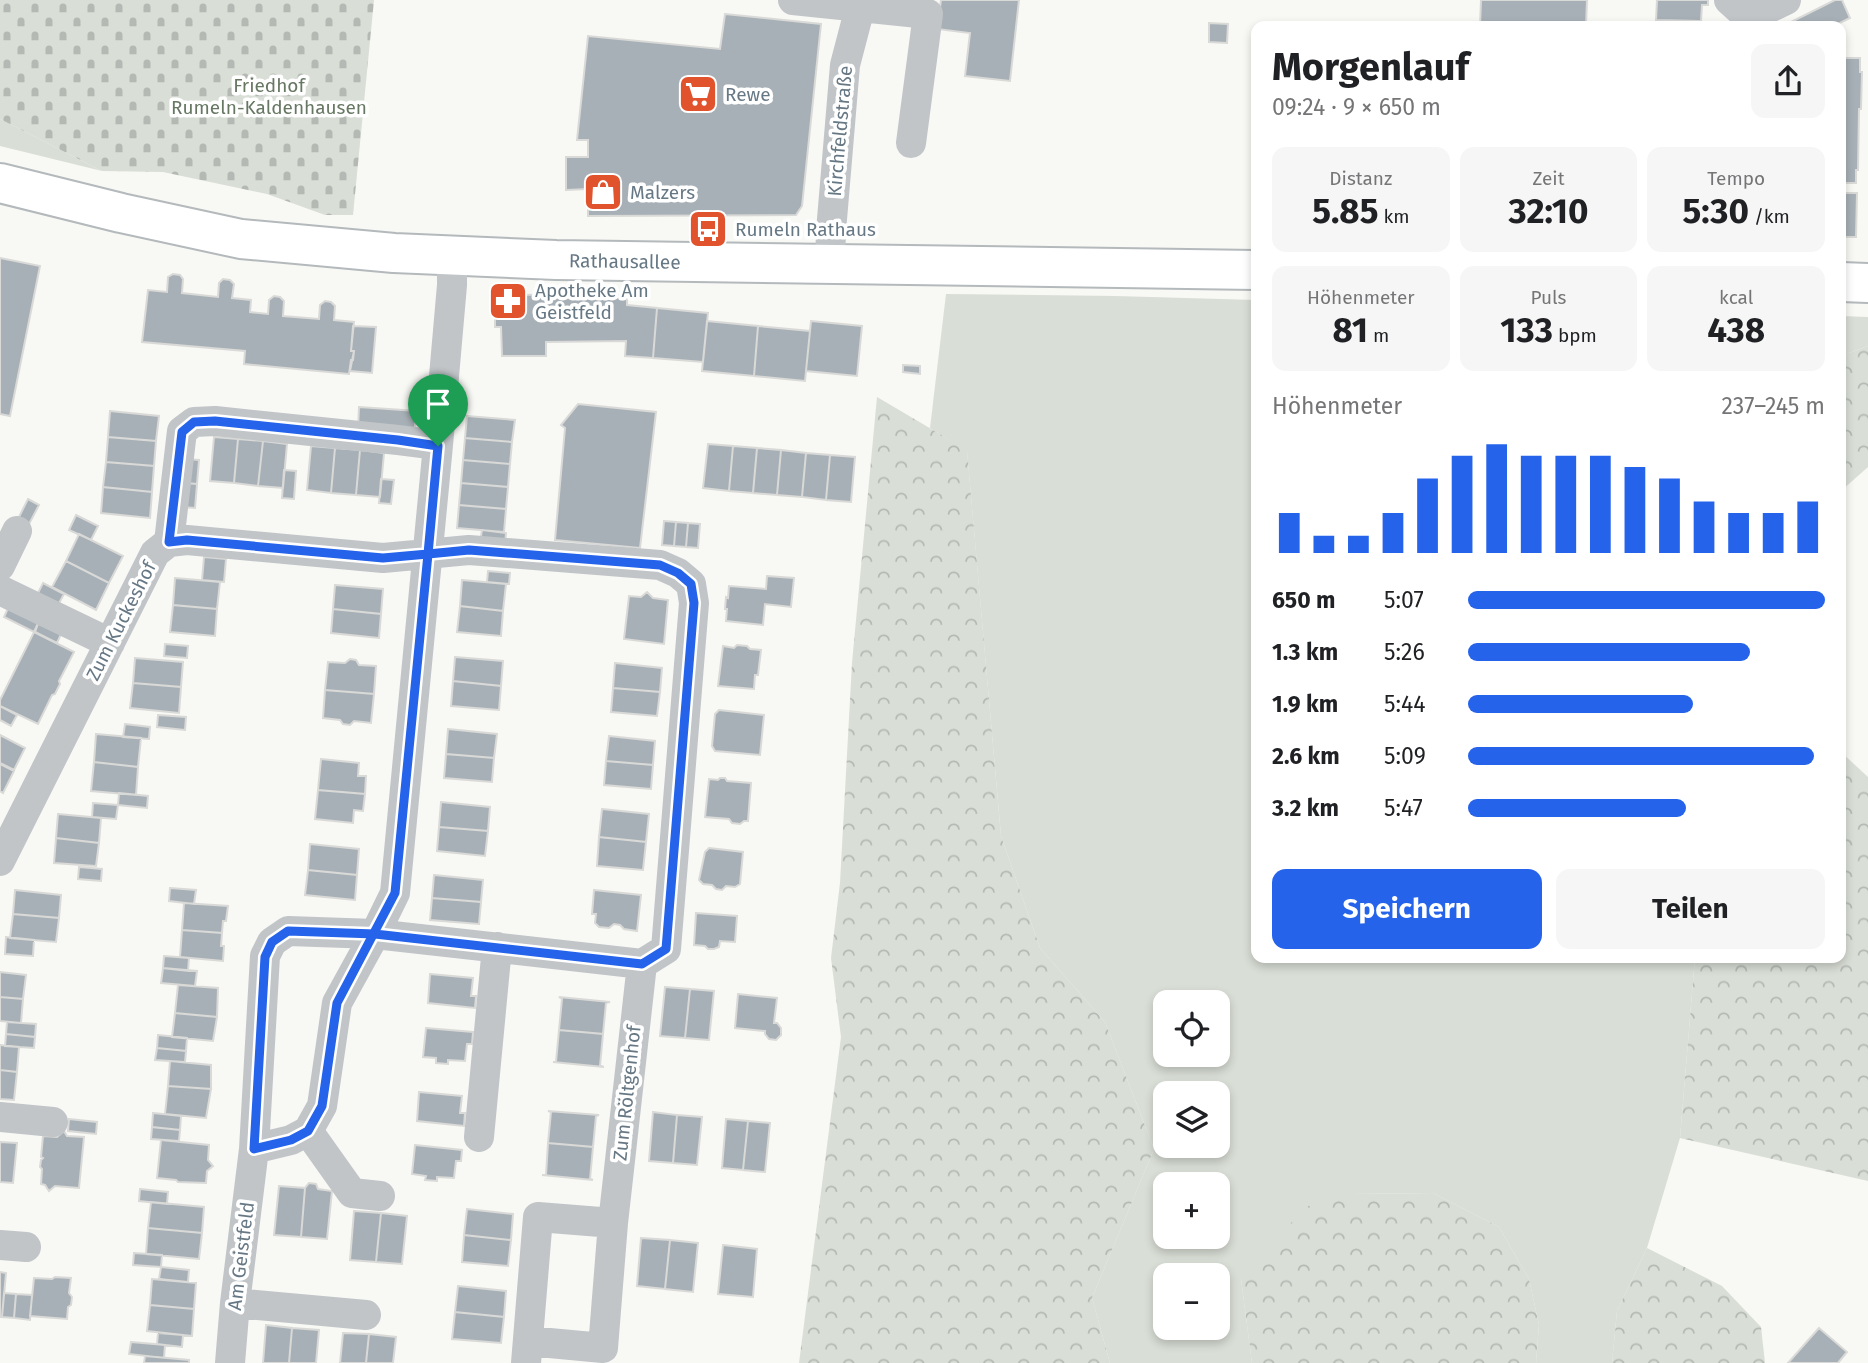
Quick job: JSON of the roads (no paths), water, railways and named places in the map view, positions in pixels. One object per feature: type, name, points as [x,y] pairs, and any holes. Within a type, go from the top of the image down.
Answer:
[{"type":"main road","name":"Rathausallee","points":[[0,183],[241,239],[345,250],[556,260],[1251,270]]},
{"type":"main road","points":[[1846,282],[1868,283]]},
{"type":"street","points":[[793,0],[861,3],[928,14],[911,144]]},
{"type":"street","points":[[1742,15],[1786,0]]},
{"type":"street","name":"Kirchfeldstraße","points":[[830,263],[845,65],[861,3]]},
{"type":"street","points":[[254,1149],[291,1140],[308,1131],[322,1106],[337,1003],[395,893],[438,446],[453,257]]},
{"type":"street","points":[[169,542],[182,432],[194,422],[228,422],[438,446]]},
{"type":"street","points":[[0,566],[17,531]]},
{"type":"street","name":"Zum Kuckeshof","points":[[0,861],[155,553],[169,542],[187,540],[383,558],[428,554]]},
{"type":"street","points":[[375,934],[642,964],[666,949],[694,603],[691,584],[678,573],[660,565],[469,550],[428,554]]},
{"type":"street","points":[[0,590],[110,643]]},
{"type":"street","name":"Am Geistfeld","points":[[230,1363],[254,1149],[265,957],[272,942],[288,931],[375,934]]},
{"type":"street","points":[[479,1137],[497,947]]},
{"type":"street","name":"Zum Röltgenhof","points":[[613,1223],[538,1217],[527,1352],[603,1348],[613,1223],[642,964]]},
{"type":"street","points":[[0,1117],[53,1122]]},
{"type":"street","points":[[308,1131],[352,1192],[380,1196]]},
{"type":"street","points":[[235,1303],[366,1315]]},
{"type":"place","name":"Rewe","points":[[698,94]]},
{"type":"place","name":"Malzers","points":[[603,192]]},
{"type":"place","name":"Rumeln Rathaus","points":[[708,229]]},
{"type":"place","name":"Apotheke Am Geistfeld","points":[[508,301]]},
{"type":"park label","name":"Friedhof Rumeln-Kaldenhausen","points":[[269,96]]}]
